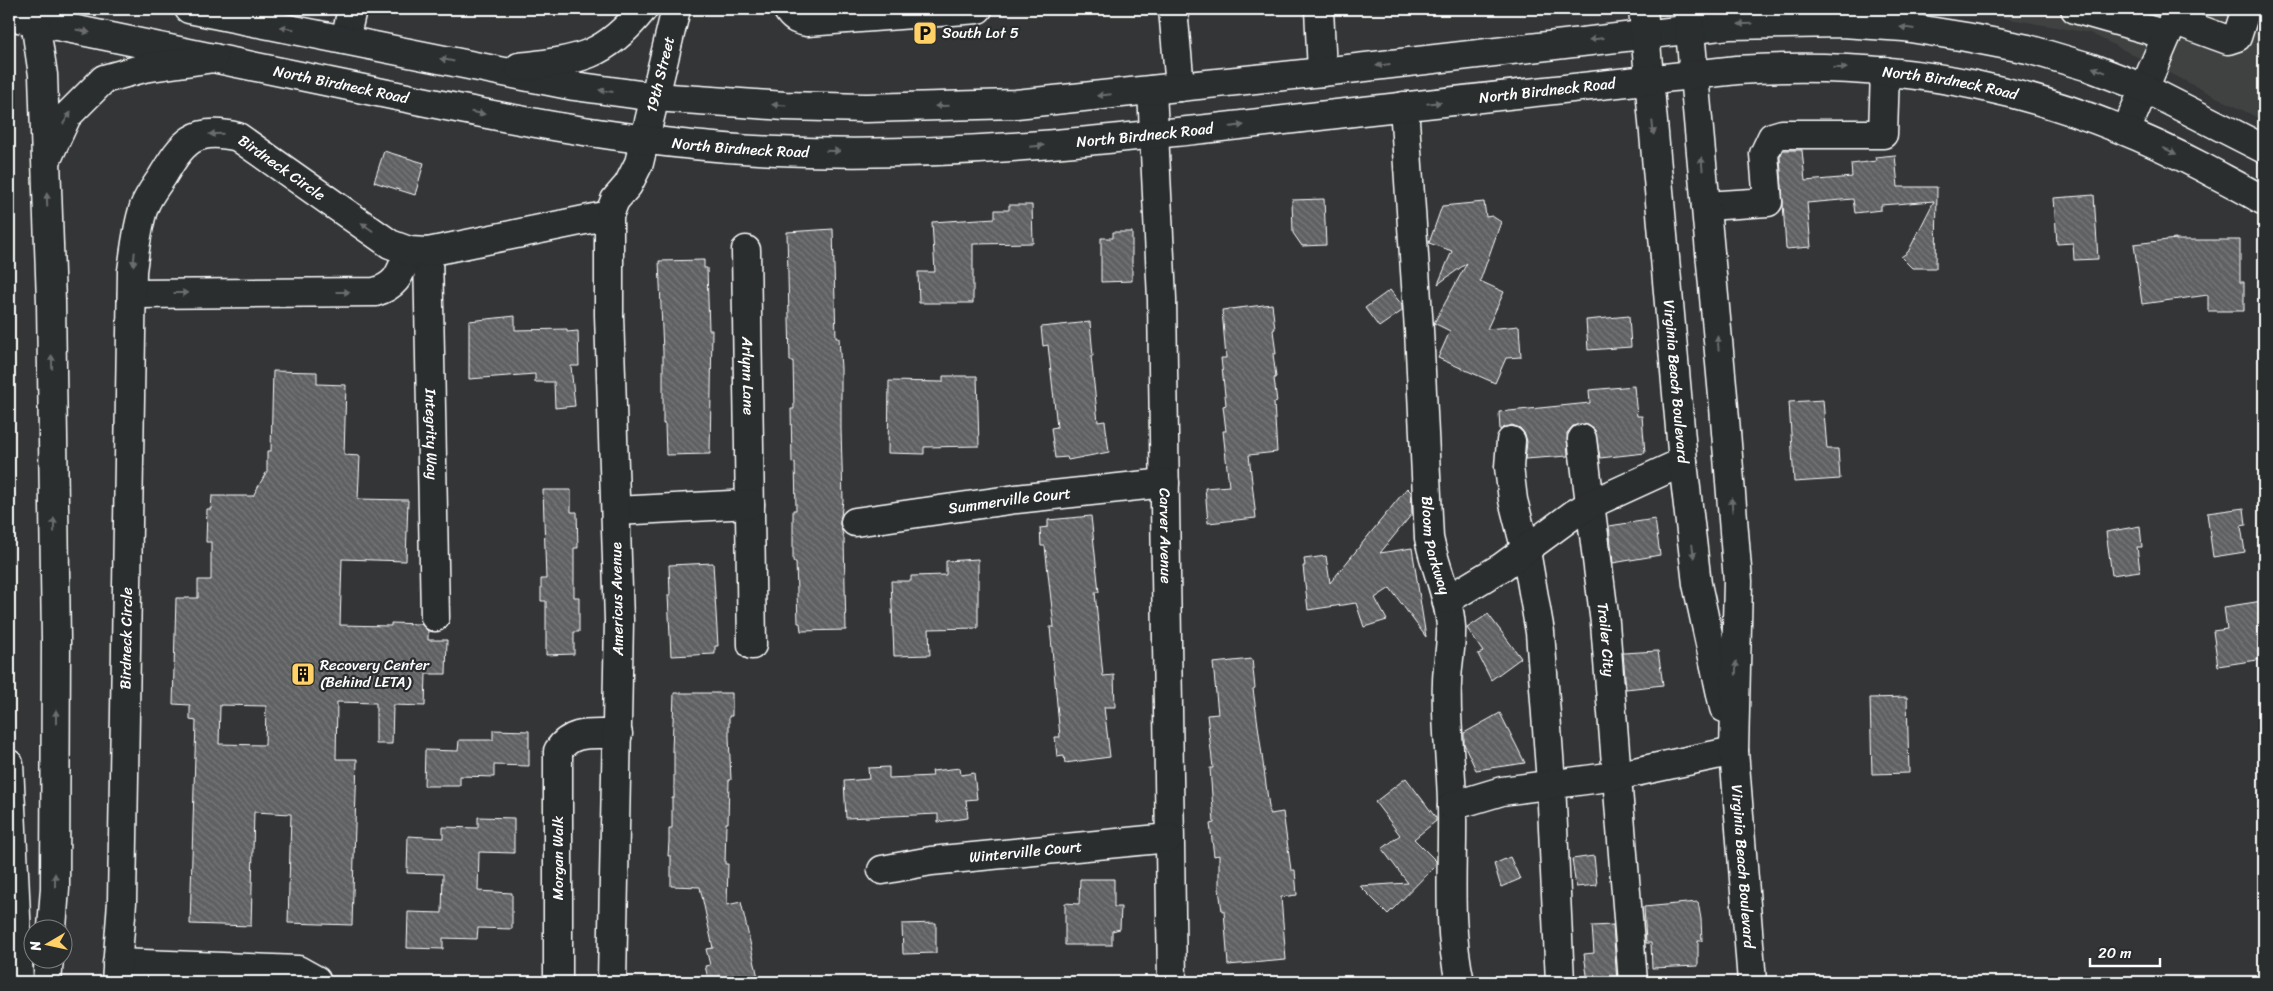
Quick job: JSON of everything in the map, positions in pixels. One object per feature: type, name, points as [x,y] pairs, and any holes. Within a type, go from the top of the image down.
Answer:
[{"type":"main road","points":[[189,9],[574,86],[654,97],[785,106],[866,108],[1016,104],[1322,72],[1644,21],[1689,19],[1729,25],[1851,16],[2028,49],[2089,67],[2144,88],[2264,149]]},
{"type":"main road","points":[[344,40],[352,9]]},
{"type":"main road","points":[[494,70],[569,61],[584,56],[615,40],[643,9]]},
{"type":"main road","name":"19th Street","points":[[644,140],[676,9]]},
{"type":"main road","points":[[787,9],[791,16],[798,21],[807,22],[978,9]]},
{"type":"main road","points":[[1173,9],[1180,87]]},
{"type":"main road","points":[[1319,9],[1322,72]]},
{"type":"main road","points":[[2075,9],[2173,21],[2228,40],[2237,36],[2246,9]]},
{"type":"main road","points":[[34,15],[42,75],[51,302],[56,640],[55,888],[53,918]]},
{"type":"main road","name":"North Birdneck Road","points":[[9,16],[34,15],[214,58],[455,109],[644,140],[776,151],[918,152],[1018,148],[1154,135],[1649,79],[1783,67],[1857,68],[1924,75],[1990,87],[2055,105],[2126,131],[2175,153],[2264,201]]},
{"type":"main road","name":"Virginia Beach Boulevard","points":[[1689,19],[1738,580],[1734,751],[1752,982]]},
{"type":"main road","name":"Virginia Beach Boulevard","points":[[1644,21],[1683,462],[1697,584],[1734,751]]},
{"type":"main road","points":[[2126,131],[2173,21]]},
{"type":"main road","points":[[46,161],[67,116],[104,79],[144,68],[214,58]]},
{"type":"main road","points":[[1706,206],[1768,202],[1764,154],[1772,137],[1782,134],[1884,134],[1885,71]]},
{"type":"main road","name":"Carver Avenue","points":[[1152,90],[1162,299],[1172,982]]},
{"type":"main road","name":"Bloom Parkway","points":[[1404,106],[1419,330],[1429,538],[1435,564],[1448,600],[1451,628],[1447,684],[1452,806],[1450,902],[1460,982]]},
{"type":"main road","name":"Birdneck Circle","points":[[117,973],[122,902],[132,294],[136,242],[144,206],[178,150],[201,135],[221,133],[238,137],[390,244],[419,251]]},
{"type":"main road","points":[[132,294],[375,292],[385,289],[397,280],[419,251],[609,216],[615,200],[628,184],[639,164],[644,140]]},
{"type":"main road","name":"Americus Avenue","points":[[609,216],[608,315],[616,511],[618,620],[618,734],[612,982]]},
{"type":"main road","name":"Arlynn Lane","points":[[746,250],[752,645]]},
{"type":"main road","name":"Integrity Way","points":[[419,251],[435,617]]},
{"type":"main road","name":"Trailer City","points":[[1582,438],[1605,623],[1634,982]]},
{"type":"main road","points":[[1511,441],[1509,467],[1512,500],[1526,551],[1540,632],[1551,783],[1560,982]]},
{"type":"main road","points":[[1448,600],[1526,551],[1589,504],[1683,462]]},
{"type":"main road","name":"Summerville Court","points":[[855,522],[1016,499],[1166,483]]},
{"type":"main road","points":[[616,511],[750,504]]},
{"type":"main road","name":"Morgan Walk","points":[[558,982],[558,752],[564,741],[575,736],[618,734]]},
{"type":"main road","points":[[1452,806],[1502,791],[1551,783],[1616,776],[1734,751]]},
{"type":"main road","points":[[9,764],[19,982]]},
{"type":"main road","name":"Winterville Court","points":[[882,870],[931,861],[1169,838]]},
{"type":"main road","points":[[47,982],[48,968]]},
{"type":"main road","points":[[117,973],[298,970],[316,980],[316,982]]},
{"type":"shaded area","points":[[1951,9],[2264,9],[2264,121],[2090,33]]},
{"type":"building","points":[[1783,150],[1802,150],[1805,181],[1852,177],[1851,164],[1876,161],[1875,157],[1895,155],[1898,187],[1937,187],[1936,268],[1912,268],[1901,257],[1908,252],[1934,201],[1881,205],[1881,210],[1855,213],[1853,199],[1807,203],[1811,247],[1786,249],[1780,157]]},
{"type":"building","points":[[384,151],[424,163],[415,195],[374,182]]},
{"type":"building","points":[[2094,195],[2098,259],[2074,260],[2073,243],[2057,244],[2054,198]]},
{"type":"building","points":[[1324,199],[1326,245],[1302,246],[1293,233],[1292,200]]},
{"type":"building","points":[[1484,202],[1486,217],[1492,216],[1501,222],[1480,281],[1504,292],[1487,329],[1519,326],[1521,357],[1506,358],[1495,383],[1438,358],[1450,331],[1434,323],[1467,263],[1438,284],[1452,251],[1429,243],[1442,206]]},
{"type":"building","points":[[1009,205],[1032,205],[1033,243],[973,244],[973,303],[919,303],[918,272],[935,272],[932,222],[995,218],[995,210],[1009,210]]},
{"type":"building","points":[[833,229],[836,338],[839,338],[841,368],[843,500],[840,524],[844,539],[846,630],[801,631],[800,623],[798,623],[796,562],[793,562],[793,510],[796,510],[795,462],[792,463],[791,409],[794,409],[793,361],[790,361],[787,232]]},
{"type":"building","points":[[1113,232],[1132,232],[1132,281],[1101,282],[1101,238],[1113,238]]},
{"type":"building","points":[[2176,239],[2240,240],[2240,282],[2244,282],[2244,311],[2208,311],[2208,295],[2142,304],[2134,244]]},
{"type":"building","points":[[704,260],[704,268],[707,268],[709,330],[712,330],[710,454],[666,455],[665,424],[663,424],[663,352],[659,261]]},
{"type":"building","points":[[1390,290],[1402,305],[1402,311],[1379,327],[1365,308]]},
{"type":"building","points":[[1272,304],[1276,354],[1273,354],[1276,377],[1274,378],[1277,402],[1274,403],[1277,452],[1249,455],[1256,518],[1208,523],[1205,488],[1229,486],[1223,431],[1226,431],[1223,406],[1226,405],[1221,358],[1226,358],[1222,310]]},
{"type":"building","points":[[515,316],[515,330],[567,329],[567,332],[578,331],[579,366],[571,366],[575,406],[555,408],[554,382],[535,382],[535,374],[469,379],[469,321]]},
{"type":"building","points":[[1629,316],[1631,347],[1588,350],[1586,320]]},
{"type":"building","points":[[1090,322],[1093,356],[1091,356],[1098,422],[1105,421],[1109,452],[1068,460],[1067,457],[1055,458],[1051,428],[1057,427],[1048,345],[1043,346],[1041,327]]},
{"type":"building","name":"Recovery Center (Behind LETA)","points":[[273,371],[317,372],[317,384],[346,385],[344,455],[360,456],[358,499],[408,500],[406,561],[342,559],[340,625],[391,626],[391,623],[421,624],[428,631],[428,640],[447,640],[446,674],[426,674],[425,706],[393,705],[392,744],[376,744],[376,703],[337,702],[336,759],[357,759],[352,925],[288,923],[291,814],[254,812],[251,926],[190,924],[196,721],[190,720],[190,705],[173,704],[176,598],[198,598],[198,580],[211,580],[211,542],[206,542],[207,509],[211,509],[212,496],[253,496],[267,471],[267,451],[271,451]],"holes":[[[220,705],[266,706],[265,745],[219,744]]]},
{"type":"building","points":[[943,376],[977,376],[979,446],[924,447],[924,454],[888,453],[889,381],[943,382]]},
{"type":"building","points":[[1634,386],[1637,416],[1642,416],[1645,453],[1600,458],[1595,430],[1588,425],[1581,424],[1573,426],[1567,433],[1568,456],[1525,459],[1527,442],[1525,434],[1520,428],[1512,425],[1500,430],[1499,412],[1590,403],[1589,390]]},
{"type":"building","points":[[1823,400],[1827,449],[1838,449],[1840,479],[1794,482],[1789,402]]},
{"type":"building","points":[[1407,488],[1411,492],[1412,514],[1380,553],[1412,548],[1426,637],[1390,588],[1375,598],[1387,620],[1364,627],[1356,603],[1308,610],[1303,566],[1305,566],[1304,559],[1326,556],[1330,583]]},
{"type":"building","points":[[543,490],[571,490],[571,512],[577,512],[578,548],[574,548],[574,597],[579,597],[579,632],[574,632],[574,654],[546,655],[546,601],[541,601],[541,579],[546,579]]},
{"type":"building","points":[[2244,508],[2246,525],[2241,526],[2245,552],[2213,557],[2207,513]]},
{"type":"building","points":[[1091,516],[1099,592],[1095,592],[1103,676],[1114,675],[1115,707],[1104,707],[1110,757],[1065,763],[1064,756],[1057,757],[1055,737],[1060,737],[1050,627],[1054,627],[1045,546],[1041,546],[1040,528],[1048,527],[1048,520]]},
{"type":"building","points":[[1655,519],[1660,555],[1613,563],[1609,526]]},
{"type":"building","points":[[2140,526],[2142,547],[2137,547],[2140,571],[2112,575],[2106,532]]},
{"type":"building","points":[[978,559],[978,628],[929,629],[930,655],[894,656],[891,581],[911,581],[911,576],[946,575],[946,561]]},
{"type":"building","points":[[713,563],[718,646],[715,646],[715,654],[671,656],[668,595],[670,595],[669,565]]},
{"type":"building","points":[[2262,601],[2264,630],[2261,630],[2264,659],[2218,666],[2213,631],[2227,629],[2224,607]]},
{"type":"building","points":[[1488,614],[1521,658],[1491,680],[1478,654],[1483,652],[1467,628]]},
{"type":"building","points":[[1658,651],[1663,685],[1626,689],[1623,653]]},
{"type":"building","points":[[1252,659],[1255,688],[1253,689],[1270,814],[1283,812],[1291,870],[1295,870],[1297,895],[1281,897],[1286,960],[1228,965],[1224,911],[1222,911],[1219,889],[1219,855],[1214,856],[1210,824],[1214,823],[1210,768],[1213,768],[1207,715],[1218,714],[1213,663]]},
{"type":"building","points":[[674,693],[732,693],[732,716],[729,716],[731,780],[729,780],[725,864],[728,864],[727,905],[741,902],[759,982],[709,982],[705,966],[710,965],[706,949],[713,948],[700,887],[671,886],[671,856],[668,856],[669,828],[672,828],[672,798],[674,798],[674,751],[672,751]]},
{"type":"building","points":[[1907,697],[1909,773],[1872,774],[1870,698]]},
{"type":"building","points":[[1500,713],[1525,763],[1476,770],[1464,744],[1464,733]]},
{"type":"building","points":[[493,730],[529,731],[529,766],[494,765],[494,777],[460,776],[460,786],[424,786],[425,750],[458,751],[459,740],[493,740]]},
{"type":"building","points":[[889,767],[889,778],[933,776],[932,771],[960,768],[961,775],[974,773],[977,799],[966,800],[968,818],[938,822],[938,814],[846,818],[844,781],[869,779],[868,768]]},
{"type":"building","points":[[1406,778],[1436,818],[1436,821],[1414,839],[1436,861],[1436,865],[1388,914],[1360,886],[1408,883],[1382,849],[1400,835],[1375,802]]},
{"type":"building","points":[[478,817],[514,818],[514,853],[479,852],[478,891],[512,893],[512,929],[478,928],[477,939],[443,938],[443,949],[407,948],[408,912],[442,913],[443,874],[407,873],[408,836],[443,838],[443,827],[478,828]]},
{"type":"building","points":[[1594,856],[1597,885],[1576,887],[1572,859]]},
{"type":"building","points":[[1510,857],[1520,879],[1501,887],[1494,864]]},
{"type":"building","points":[[1080,879],[1114,879],[1114,907],[1121,907],[1120,929],[1112,931],[1112,945],[1065,945],[1065,903],[1079,904]]},
{"type":"building","points":[[1698,902],[1702,941],[1698,941],[1698,966],[1652,968],[1651,943],[1646,943],[1644,907]]},
{"type":"building","points":[[936,923],[936,953],[903,954],[902,924]]},
{"type":"building","points":[[1613,925],[1617,982],[1588,982],[1584,954],[1594,953],[1592,926]]},
{"type":"place","name":"South Lot 5","points":[[925,33]]},
{"type":"place","name":"Recovery Center (Behind LETA)","points":[[303,674]]}]
